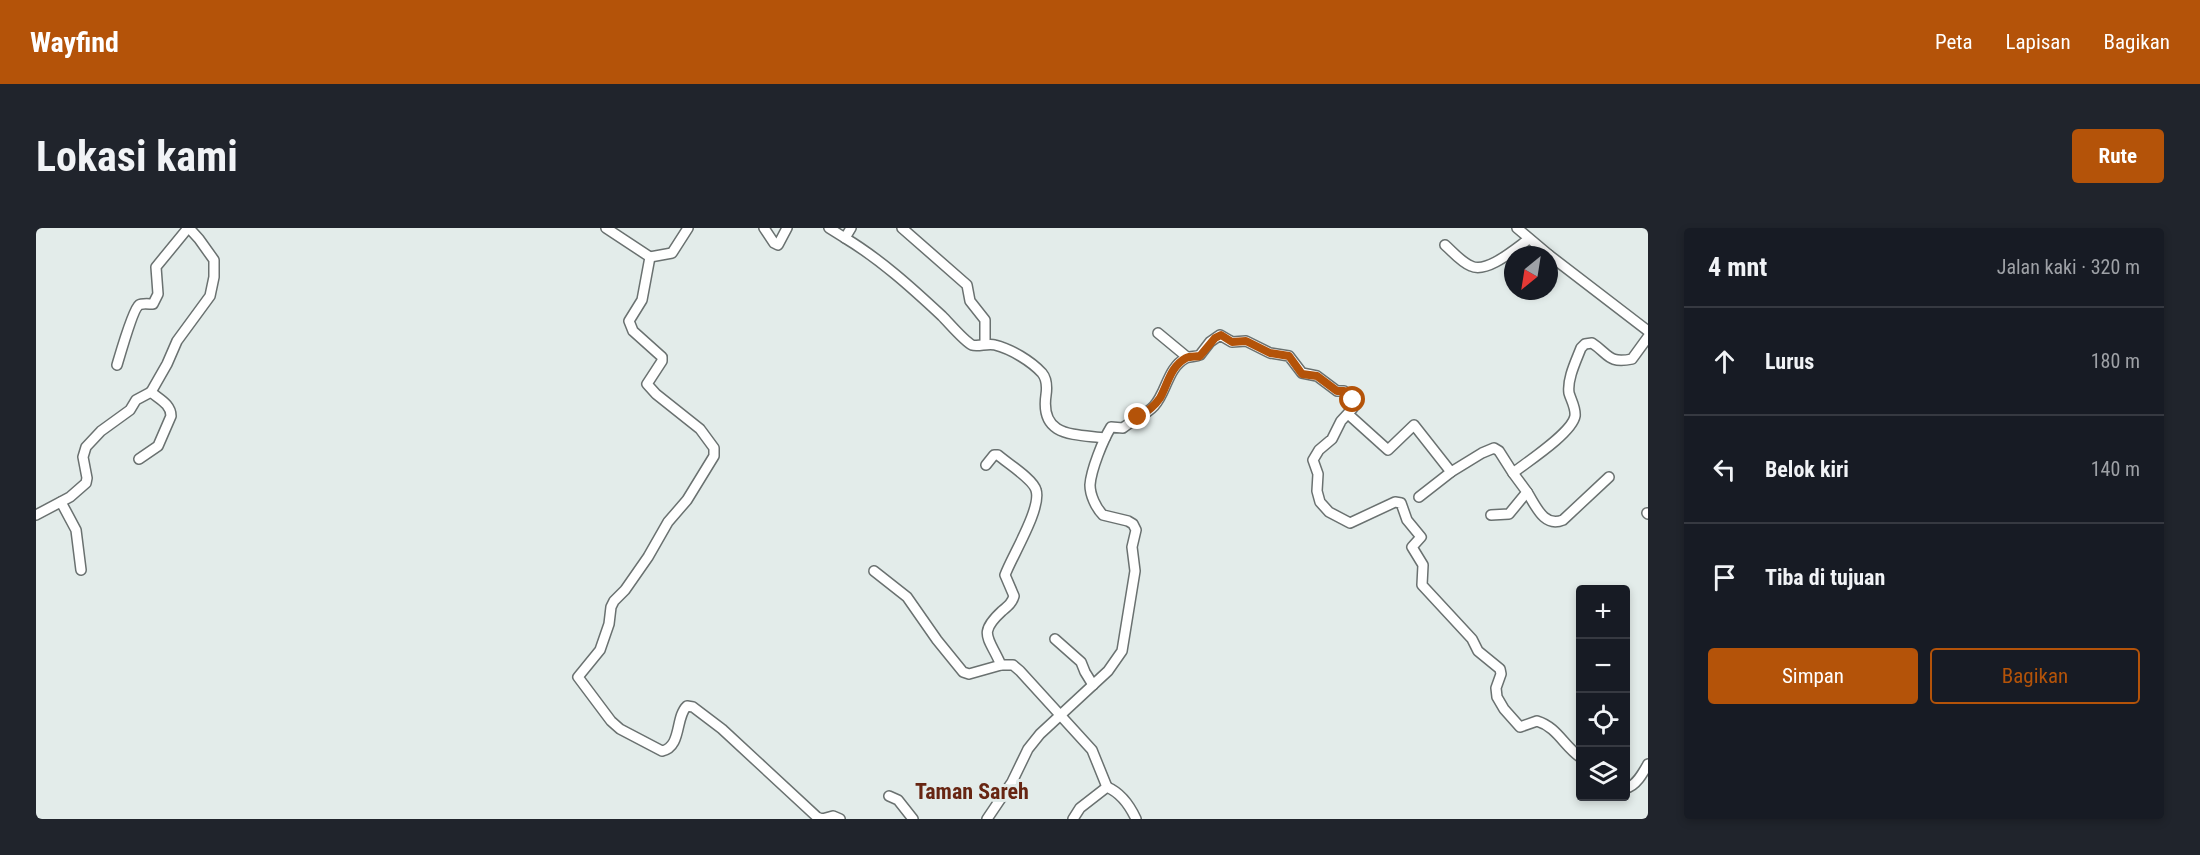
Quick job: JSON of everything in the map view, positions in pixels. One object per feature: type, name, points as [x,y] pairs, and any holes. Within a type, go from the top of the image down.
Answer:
[{"type":"street","points":[[36,514],[62,502],[86,483],[83,457],[86,447],[92,439],[130,410],[136,400],[151,392],[168,364],[177,341],[210,296],[214,277],[214,260],[200,239],[188,228],[156,267],[157,297],[153,303],[141,304],[137,307],[117,365]]},
{"type":"street","points":[[606,228],[650,257],[672,253],[688,228]]},
{"type":"street","points":[[764,228],[774,243],[778,245],[787,228]]},
{"type":"street","points":[[829,228],[864,249],[891,271],[971,344],[986,344],[1010,351],[1042,373],[1046,379],[1047,388],[1044,409],[1050,424],[1065,432],[1105,438]]},
{"type":"street","points":[[845,238],[851,228]]},
{"type":"street","points":[[902,228],[967,285],[970,301],[985,320],[986,344]]},
{"type":"street","points":[[1518,228],[1538,246]]},
{"type":"street","points":[[1445,245],[1463,262],[1479,269],[1490,266],[1529,239]]},
{"type":"street","points":[[650,257],[642,300],[629,321],[633,331],[662,357],[662,361],[647,384],[700,429],[715,452],[708,468],[687,500],[672,515],[648,557],[614,602],[600,650],[578,677],[610,720],[620,729],[662,751],[668,749],[673,743],[683,710],[687,706],[693,707],[722,729],[817,817],[822,819],[833,816],[840,819]]},
{"type":"street","points":[[1558,262],[1648,331]]},
{"type":"street","points":[[1158,333],[1187,357]]},
{"type":"street","points":[[987,819],[1012,782],[1028,749],[1040,734],[1108,671],[1122,651],[1135,564],[1132,547],[1135,537],[1134,525],[1128,520],[1103,515],[1092,494],[1090,484],[1105,438],[1111,427],[1124,428],[1152,408],[1160,398],[1171,373],[1187,357],[1200,356],[1215,338],[1221,335],[1232,342],[1246,341],[1270,353],[1286,355],[1294,360],[1302,374],[1317,376],[1337,391],[1347,393],[1354,403],[1332,439],[1319,450],[1312,460],[1318,474],[1317,491],[1320,501],[1329,512],[1350,524],[1395,502],[1401,504],[1407,520],[1420,536],[1412,547],[1423,565],[1422,585],[1472,639],[1478,651],[1500,669],[1497,691],[1504,708],[1520,727],[1537,721],[1548,726],[1576,754]]},
{"type":"street","points":[[1513,473],[1572,424],[1575,410],[1569,386],[1581,348],[1585,344],[1592,343],[1607,357],[1622,361],[1632,359],[1648,337]]},
{"type":"street","points":[[139,459],[158,446],[171,416],[171,411],[166,404],[151,392]]},
{"type":"street","points":[[1348,414],[1388,450],[1413,425],[1416,425],[1451,472]]},
{"type":"street","points":[[1419,497],[1451,472],[1494,448],[1499,451],[1547,520],[1558,522],[1563,520],[1609,477]]},
{"type":"street","points":[[986,465],[994,455],[998,455],[1026,478],[1036,490],[1037,497],[1032,517],[1005,574],[1014,596],[1013,602],[987,628],[987,634],[1001,665]]},
{"type":"street","points":[[1491,515],[1509,514],[1527,492]]},
{"type":"street","points":[[62,502],[75,526],[81,570]]},
{"type":"street","points":[[874,571],[907,597],[963,672],[969,674],[1001,665],[1015,666],[1092,750],[1107,787],[1131,808],[1136,819]]},
{"type":"street","points":[[1055,639],[1081,662],[1093,685]]},
{"type":"street","points":[[1630,787],[1648,764]]},
{"type":"street","points":[[1073,819],[1080,808],[1107,787]]},
{"type":"street","points":[[889,796],[898,800],[913,819]]},
{"type":"district","name":"Taman Sareh","points":[[972,791]]},
{"type":"route","points":[[1138,417],[1155,405],[1171,373],[1187,357],[1200,356],[1210,342],[1221,335],[1232,342],[1246,341],[1270,353],[1289,356],[1302,374],[1318,377],[1337,391],[1344,391],[1353,400]]}]
